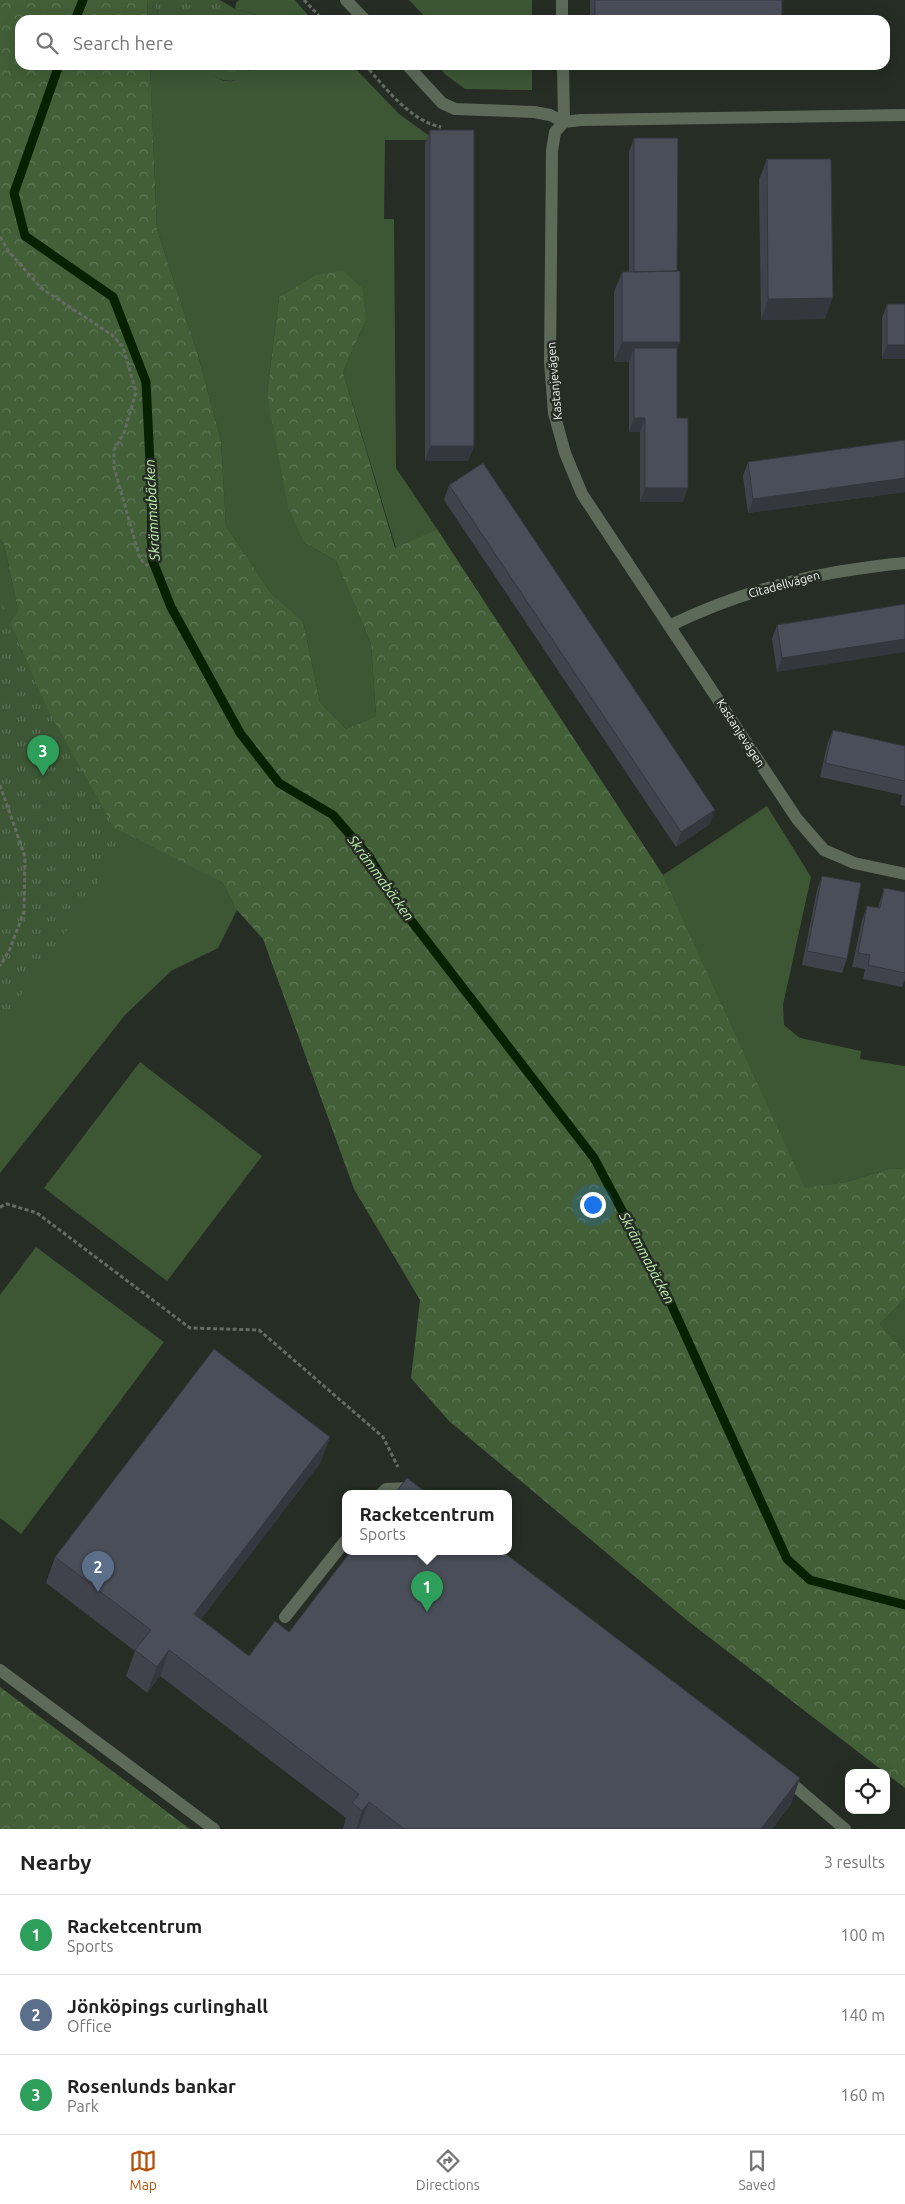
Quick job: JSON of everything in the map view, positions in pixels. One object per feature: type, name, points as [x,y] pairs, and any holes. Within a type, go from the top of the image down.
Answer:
[{"type":"street","points":[[346,0],[360,15]]},
{"type":"street","points":[[562,0],[562,15]]},
{"type":"street","points":[[412,70],[442,103],[455,109],[534,112],[564,122],[581,120],[905,115]]},
{"type":"street","points":[[563,70],[564,122]]},
{"type":"street","name":"Kastanjevägen","points":[[564,122],[555,132],[552,151],[550,362],[554,413],[565,453],[582,494],[797,819],[824,850],[854,863],[905,874]]},
{"type":"street","name":"Citadellvägen","points":[[669,626],[702,610],[751,592],[823,573],[905,563]]},
{"type":"street","points":[[385,1490],[399,1490]]},
{"type":"street","points":[[285,1617],[342,1545]]},
{"type":"street","points":[[0,1670],[214,1829]]},
{"type":"street","points":[[772,1767],[803,1791],[845,1829]]},
{"type":"path","points":[[304,0],[318,15]]},
{"type":"path","points":[[0,237],[10,253],[41,288],[112,335],[123,347],[136,392],[124,433],[114,450],[114,467],[140,559],[148,566]]},
{"type":"path","points":[[0,785],[25,857],[24,912],[9,951],[0,966]]},
{"type":"path","points":[[0,1206],[7,1204],[37,1213],[190,1328],[259,1330],[383,1437],[411,1490]]},
{"type":"green space","points":[[0,0],[147,0],[148,15],[15,15],[15,70],[150,70],[157,229],[198,355],[221,441],[226,526],[271,593],[303,621],[320,702],[346,729],[376,716],[371,644],[336,561],[304,542],[288,506],[267,394],[279,297],[315,275],[343,271],[362,288],[366,320],[343,372],[395,548],[437,529],[663,875],[805,1188],[846,1182],[889,1169],[905,1168],[905,1298],[880,1324],[905,1353],[905,1788],[890,1776],[890,1769],[880,1769],[688,1621],[449,1421],[411,1378],[420,1300],[354,1189],[263,939],[237,910],[222,882],[66,803],[0,638],[18,610],[4,544],[0,539]]},
{"type":"green space","points":[[147,0],[156,0],[156,10],[159,15],[148,15]]},
{"type":"green space","points":[[156,0],[220,0],[235,9],[257,15],[159,15],[156,10]]},
{"type":"green space","points":[[239,0],[295,0],[308,15],[257,15],[235,9],[236,3]]},
{"type":"green space","points":[[409,0],[532,0],[532,15],[423,15]]},
{"type":"green space","points":[[150,70],[207,70],[217,78],[232,81],[250,70],[357,70],[399,114],[435,140],[385,140],[384,219],[394,219],[396,468],[437,529],[396,548],[343,372],[366,320],[315,275],[279,297],[267,394],[304,542],[336,561],[371,644],[376,716],[346,729],[320,702],[303,621],[271,593],[226,526],[221,441],[198,355],[157,229]]},
{"type":"green space","points":[[248,70],[243,77],[228,81],[214,76],[208,71]]},
{"type":"green space","points":[[442,70],[532,70],[532,90],[465,89]]},
{"type":"green space","points":[[0,539],[4,544],[18,610],[0,638]]},
{"type":"green space","points":[[0,599],[48,710],[123,843],[65,933],[0,1025]]},
{"type":"green space","points":[[0,735],[222,882],[237,910],[218,948],[171,971],[125,1015],[0,1173]]},
{"type":"green space","points":[[767,806],[811,877],[783,1005],[784,1025],[800,1038],[861,1051],[860,1059],[905,1066],[905,1168],[889,1169],[846,1182],[805,1189],[663,875]]},
{"type":"green space","points":[[140,1062],[262,1156],[167,1281],[44,1188]]},
{"type":"green space","points":[[36,1247],[164,1342],[21,1534],[0,1518],[0,1295]]},
{"type":"green space","points":[[905,1298],[905,1353],[880,1324]]},
{"type":"green space","points":[[0,1687],[190,1829],[0,1829]]},
{"type":"building","points":[[595,0],[782,0],[782,15],[595,15]]},
{"type":"building","points":[[430,130],[474,130],[474,446],[430,446]]},
{"type":"building","points":[[634,138],[678,138],[677,271],[634,272]]},
{"type":"building","points":[[767,159],[831,159],[833,298],[768,299]]},
{"type":"building","points":[[680,271],[680,342],[622,342],[622,272]]},
{"type":"building","points":[[887,304],[905,304],[905,345],[887,345]]},
{"type":"building","points":[[634,348],[677,348],[677,418],[688,418],[688,488],[645,488],[645,418],[634,418]]},
{"type":"building","points":[[905,440],[905,478],[753,499],[748,462]]},
{"type":"building","points":[[483,463],[715,810],[681,832],[449,485]]},
{"type":"building","points":[[905,604],[905,639],[782,658],[777,625]]},
{"type":"building","points":[[833,730],[905,746],[905,781],[825,763]]},
{"type":"building","points":[[822,876],[861,883],[847,959],[807,951]]},
{"type":"building","points":[[884,888],[905,892],[905,973],[868,965],[870,955],[858,953],[867,906],[880,908]]},
{"type":"building","points":[[214,1349],[330,1437],[194,1614],[249,1656],[275,1621],[289,1632],[348,1555],[507,1555],[800,1778],[761,1829],[404,1829],[369,1802],[362,1811],[352,1803],[359,1794],[169,1650],[157,1667],[135,1650],[151,1630],[55,1557]]},
{"type":"building","points":[[407,1478],[423,1490],[397,1490]]},
{"type":"waterway","name":"Skrämmabäcken","points":[[77,15],[83,0]]},
{"type":"waterway","name":"Skrämmabäcken","points":[[57,70],[14,193],[25,236],[113,297],[146,382],[151,483],[152,559],[171,607],[240,733],[279,783],[333,815],[370,858],[396,901],[594,1158],[667,1295],[787,1559],[810,1580],[905,1605]]},
{"type":"place","name":"Rosenlunds bankar","points":[[43,776]]},
{"type":"place","name":"Jönköpings curlinghall","points":[[98,1592]]},
{"type":"place","name":"Racketcentrum","points":[[427,1612]]}]
